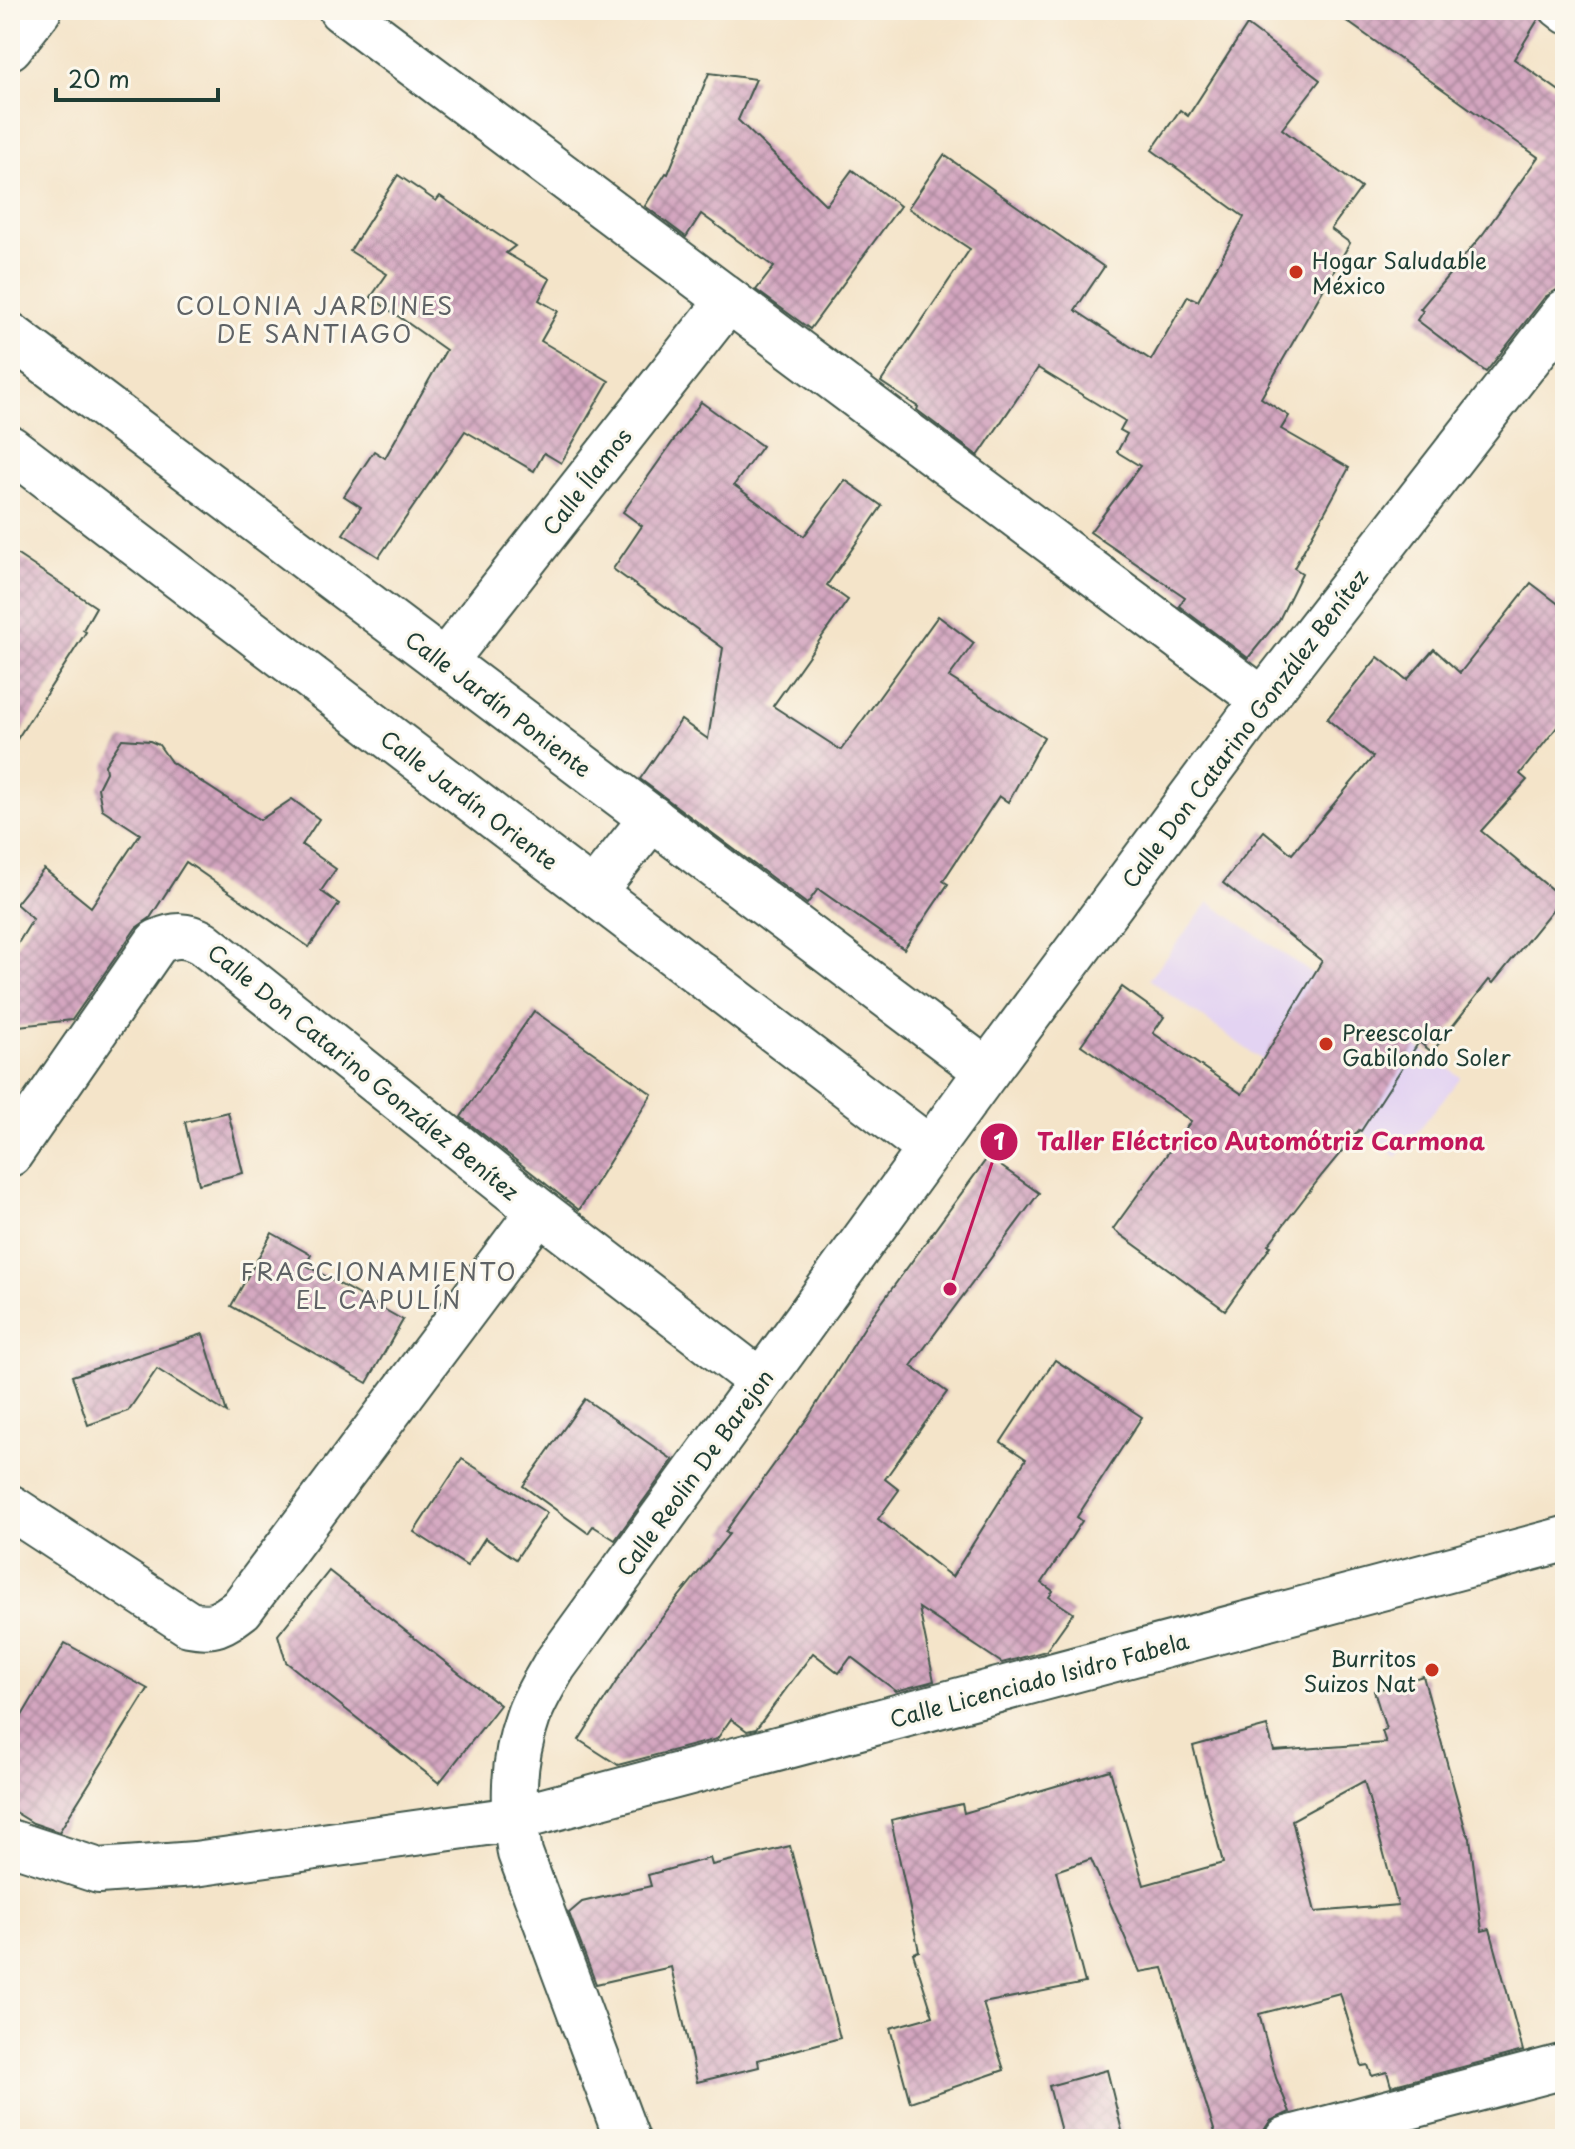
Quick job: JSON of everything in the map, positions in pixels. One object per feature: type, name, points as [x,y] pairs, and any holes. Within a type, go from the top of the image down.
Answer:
[{"type":"street","points":[[10,47],[39,10]]},
{"type":"street","points":[[341,10],[1263,700]]},
{"type":"street","name":"Calle Ílamos","points":[[444,662],[728,301]]},
{"type":"street","name":"Calle Don Catarino González Benítez","points":[[930,1149],[1263,700],[1565,312]]},
{"type":"street","name":"Calle Jardín Poniente","points":[[10,335],[987,1071]]},
{"type":"street","name":"Calle Jardín Oriente","points":[[10,448],[930,1149]]},
{"type":"street","points":[[593,892],[652,818]]},
{"type":"street","name":"Calle Don Catarino González Benítez","points":[[10,1154],[157,942],[171,936],[189,936],[203,943],[539,1211],[760,1381]]},
{"type":"street","name":"Calle Reolin De Barejon","points":[[514,1819],[515,1764],[529,1713],[554,1666],[930,1149]]},
{"type":"street","name":"Calle Don Catarino González Benítez","points":[[10,1507],[189,1624],[208,1628],[224,1622],[241,1609],[539,1211]]},
{"type":"street","name":"Calle Licenciado Isidro Fabela","points":[[10,1842],[99,1871],[195,1864],[514,1819],[1565,1539]]},
{"type":"street","points":[[514,1819],[520,1853],[627,2139]]},
{"type":"street","points":[[1287,2139],[1565,2066]]},
{"type":"lane","points":[[1556,10],[1565,17]]},
{"type":"shaded area","name":"Preescolar Gabilondo Soler","points":[[1209,902],[1461,1077],[1397,1157],[1149,979]]},
{"type":"building","points":[[1331,10],[1537,10],[1539,18],[1514,59],[1565,95],[1565,282],[1545,297],[1486,372],[1417,320],[1423,311],[1420,309],[1483,234],[1538,157]]},
{"type":"building","points":[[1247,25],[1320,80],[1282,129],[1361,188],[1331,229],[1350,243],[1261,398],[1289,416],[1281,429],[1349,468],[1294,568],[1302,573],[1279,620],[1248,658],[1179,606],[1185,597],[1090,532],[1140,466],[1117,452],[1127,434],[1120,430],[1125,421],[1038,368],[978,456],[917,410],[918,407],[881,382],[970,249],[908,208],[944,155],[1104,267],[1075,310],[1151,360],[1188,296],[1198,301],[1244,217],[1152,150],[1180,110],[1188,116]]},
{"type":"building","points":[[709,73],[756,79],[738,120],[826,205],[852,170],[900,206],[810,329],[756,290],[774,267],[701,214],[686,237],[645,206],[668,174]]},
{"type":"building","points":[[398,175],[436,201],[440,196],[515,246],[506,253],[550,279],[539,300],[558,311],[541,341],[609,381],[561,463],[544,453],[534,471],[465,431],[379,557],[343,534],[361,507],[344,496],[374,451],[385,458],[446,350],[371,297],[387,274],[350,251]]},
{"type":"building","points":[[701,402],[762,446],[734,485],[804,536],[845,480],[882,506],[827,585],[848,600],[773,706],[841,750],[938,616],[974,643],[949,677],[1044,737],[1008,802],[999,796],[943,881],[948,884],[904,949],[818,889],[807,904],[640,779],[681,720],[708,739],[723,648],[613,569],[642,526],[623,512]]},
{"type":"building","points":[[10,550],[96,607],[83,630],[86,632],[10,750]]},
{"type":"building","points":[[1531,583],[1565,609],[1565,717],[1520,774],[1527,780],[1481,831],[1562,898],[1493,983],[1489,980],[1432,1052],[1419,1042],[1361,1131],[1322,1175],[1268,1245],[1271,1246],[1225,1310],[1113,1229],[1191,1121],[1081,1045],[1122,987],[1164,1017],[1153,1033],[1242,1094],[1322,961],[1223,883],[1264,831],[1292,854],[1373,757],[1327,719],[1378,657],[1407,680],[1434,649],[1460,673]]},
{"type":"building","points":[[122,739],[150,741],[159,745],[171,762],[260,820],[292,799],[319,819],[302,845],[336,869],[321,891],[339,904],[309,947],[186,862],[150,918],[136,928],[72,1020],[10,1027],[10,956],[33,919],[16,904],[44,869],[91,907],[140,834],[102,809],[98,788],[106,772],[105,765]]},
{"type":"building","points":[[534,1011],[652,1094],[579,1210],[461,1117]]},
{"type":"building","points":[[228,1112],[243,1173],[199,1184],[185,1122]]},
{"type":"building","points":[[988,1157],[1039,1193],[911,1366],[947,1392],[885,1479],[899,1490],[878,1519],[952,1577],[1026,1459],[1001,1442],[1055,1360],[1142,1417],[1077,1517],[1082,1521],[1042,1583],[1053,1591],[1049,1597],[1073,1613],[1046,1651],[1002,1663],[919,1608],[934,1681],[896,1691],[851,1657],[839,1673],[813,1653],[756,1729],[747,1731],[731,1719],[717,1739],[618,1765],[579,1740],[637,1649],[729,1534],[725,1532],[809,1416],[869,1320]]},
{"type":"building","points":[[272,1233],[311,1255],[306,1265],[403,1320],[367,1383],[231,1306]]},
{"type":"building","points":[[203,1334],[227,1413],[157,1369],[128,1411],[88,1425],[72,1376]]},
{"type":"building","points":[[585,1399],[673,1460],[615,1540],[593,1526],[588,1533],[523,1486]]},
{"type":"building","points":[[462,1459],[547,1513],[516,1559],[485,1538],[467,1566],[414,1532]]},
{"type":"building","points":[[329,1571],[500,1705],[439,1783],[286,1662],[278,1635]]},
{"type":"building","points":[[65,1643],[148,1689],[59,1832],[33,1823],[10,1809],[10,1736]]},
{"type":"building","points":[[1423,1676],[1470,1838],[1482,1931],[1490,1929],[1523,2051],[1391,2086],[1387,2072],[1372,2076],[1368,2065],[1362,2066],[1340,1993],[1259,2014],[1276,2078],[1290,2112],[1270,2121],[1263,2132],[1246,2139],[1217,2139],[1163,1968],[1140,1972],[1091,1859],[1056,1871],[1085,1983],[983,2003],[1004,2070],[910,2102],[890,2028],[933,2016],[913,1953],[919,1951],[891,1820],[962,1804],[964,1813],[1110,1770],[1144,1885],[1223,1863],[1193,1746],[1267,1726],[1274,1751],[1386,1743],[1382,1731],[1386,1729],[1374,1691]],"holes":[[[1364,1781],[1398,1905],[1315,1912],[1292,1820]]]},
{"type":"building","points":[[790,1846],[840,2038],[758,2060],[759,2067],[697,2082],[671,1967],[596,1984],[569,1913],[582,1902],[651,1886],[648,1875],[710,1858],[712,1865]]},
{"type":"building","points":[[1107,2070],[1124,2139],[1063,2139],[1049,2086]]},
{"type":"place","name":"Hogar Saludable México","points":[[1296,272]]},
{"type":"place","name":"Preescolar Gabilondo Soler","points":[[1326,1044]]},
{"type":"place","name":"Taller Eléctrico Automótriz Carmona","points":[[950,1289]]},
{"type":"place","name":"Burritos Suizos Nat","points":[[1432,1670]]},
{"type":"district","name":"COLONIA JARDINES DE SANTIAGO","points":[[315,319]]},
{"type":"district","name":"FRACCIONAMIENTO EL CAPULÍN","points":[[379,1285]]}]
